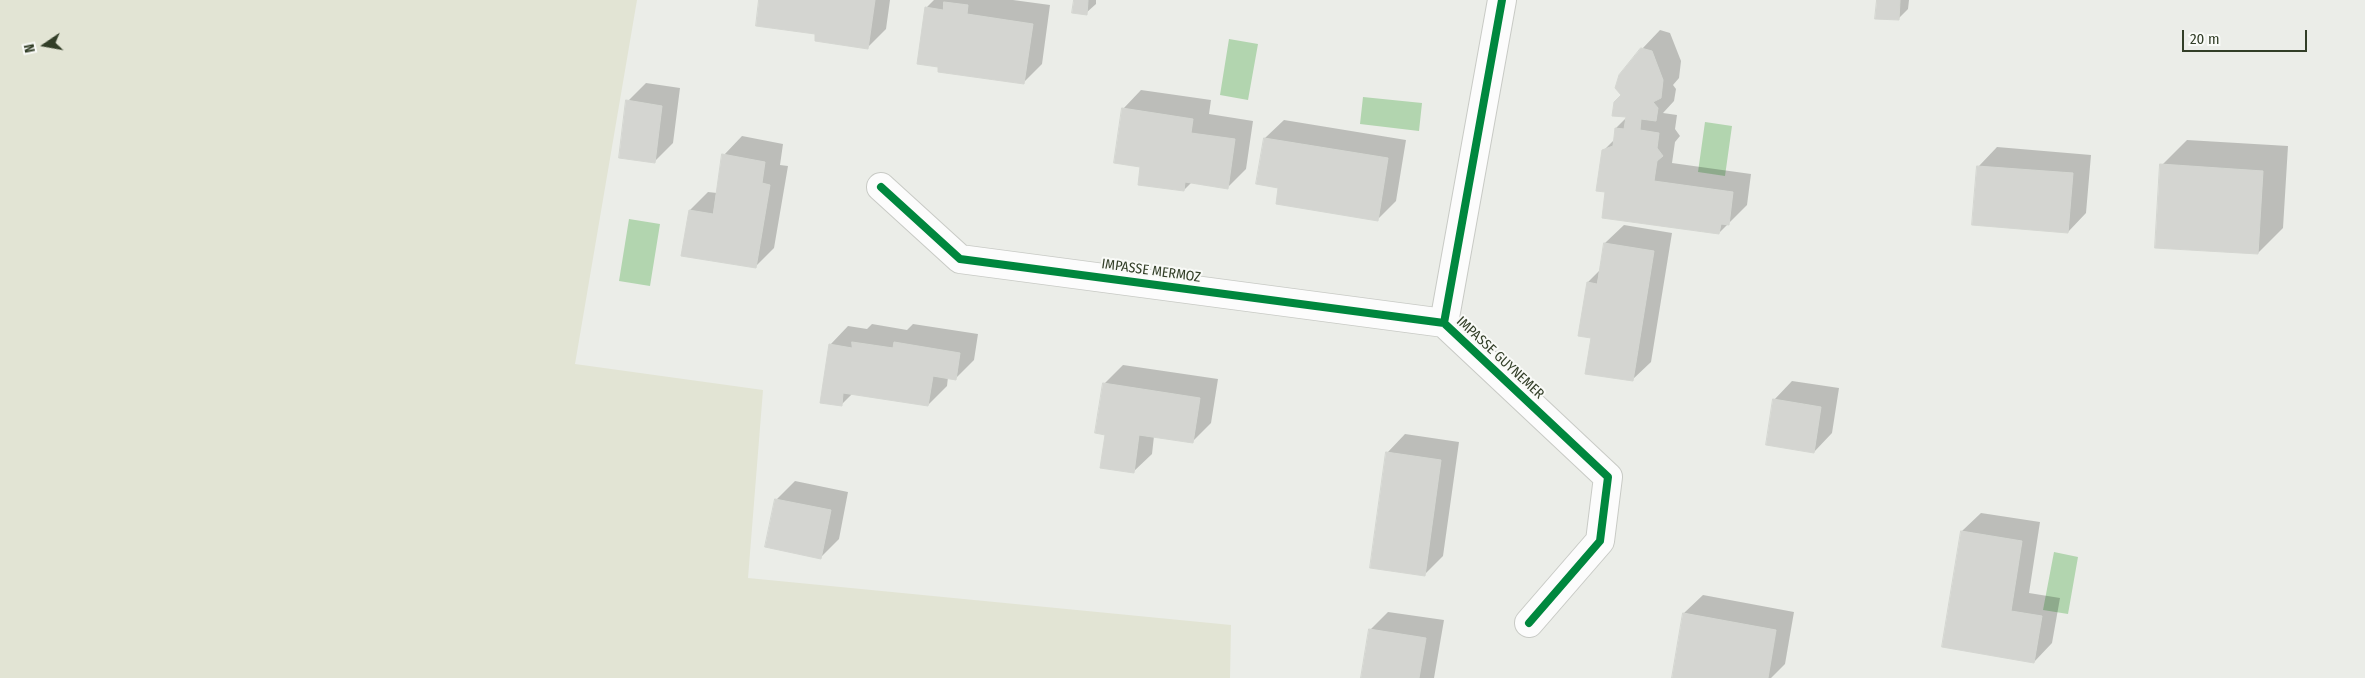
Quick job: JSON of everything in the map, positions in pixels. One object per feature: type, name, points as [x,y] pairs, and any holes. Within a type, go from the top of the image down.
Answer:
[{"type":"street","name":"IMPASSE GUYNEMER","points":[[1502,0],[1444,323],[1608,477],[1600,540],[1529,624]]},
{"type":"street","name":"IMPASSE MERMOZ","points":[[880,187],[960,259],[1444,323]]},
{"type":"shaded area","points":[[0,0],[637,0],[575,364],[763,390],[748,578],[1231,625],[1230,678],[0,678]]},
{"type":"shaded area","points":[[1229,39],[1258,44],[1248,100],[1220,95]]},
{"type":"shaded area","points":[[1363,97],[1422,103],[1419,131],[1360,124]]},
{"type":"shaded area","points":[[1705,122],[1732,126],[1725,176],[1698,172]]},
{"type":"shaded area","points":[[629,219],[660,224],[650,286],[619,281]]},
{"type":"shaded area","points":[[2054,552],[2078,557],[2068,614],[2043,610]]},
{"type":"building","points":[[759,0],[875,0],[868,49],[815,41],[815,34],[756,26]]},
{"type":"building","points":[[1074,0],[1088,0],[1087,15],[1072,13]]},
{"type":"building","points":[[1877,0],[1900,0],[1899,20],[1875,19]]},
{"type":"building","points":[[944,2],[968,5],[967,14],[1033,24],[1024,84],[938,72],[938,67],[917,64],[925,7],[943,10]]},
{"type":"building","points":[[1641,48],[1652,51],[1663,80],[1661,98],[1653,102],[1658,108],[1656,121],[1641,119],[1640,130],[1659,133],[1657,148],[1663,156],[1657,161],[1654,181],[1733,192],[1729,225],[1721,224],[1719,234],[1602,218],[1605,192],[1596,191],[1602,150],[1613,146],[1615,128],[1624,129],[1626,117],[1612,116],[1614,102],[1621,95],[1615,88],[1619,75]]},
{"type":"building","points":[[626,100],[662,106],[655,163],[619,158]]},
{"type":"building","points":[[1122,108],[1193,119],[1191,133],[1235,139],[1228,189],[1185,182],[1184,191],[1138,185],[1140,167],[1114,163]]},
{"type":"building","points":[[1264,138],[1388,158],[1378,221],[1276,204],[1278,188],[1256,184]]},
{"type":"building","points":[[722,154],[765,162],[762,183],[770,185],[756,268],[681,256],[689,210],[713,214]]},
{"type":"building","points":[[2160,164],[2263,171],[2258,254],[2155,248]]},
{"type":"building","points":[[1977,166],[2073,173],[2068,233],[1972,225]]},
{"type":"building","points":[[1604,243],[1654,251],[1633,381],[1585,374],[1591,338],[1578,336],[1587,282],[1597,284]]},
{"type":"building","points":[[852,342],[893,348],[894,342],[960,353],[956,380],[933,376],[928,406],[843,393],[842,406],[820,403],[829,344],[852,348]]},
{"type":"building","points":[[1103,383],[1200,398],[1193,443],[1139,435],[1134,473],[1100,468],[1105,435],[1095,433]]},
{"type":"building","points":[[1773,399],[1821,407],[1814,453],[1766,445]]},
{"type":"building","points":[[1386,452],[1441,460],[1425,576],[1370,568]]},
{"type":"building","points":[[775,499],[831,510],[821,559],[765,547]]},
{"type":"building","points":[[1961,531],[2022,541],[2011,611],[2042,616],[2034,663],[1942,647]]},
{"type":"building","points":[[1683,613],[1776,630],[1768,678],[1672,678]]},
{"type":"building","points":[[1369,629],[1426,638],[1419,678],[1361,678]]},
{"type":"cycle path","points":[[1444,323],[1502,0]]},
{"type":"cycle path","points":[[881,187],[960,259],[1444,323]]},
{"type":"cycle path","points":[[1444,323],[1608,477],[1600,541],[1529,623]]}]
